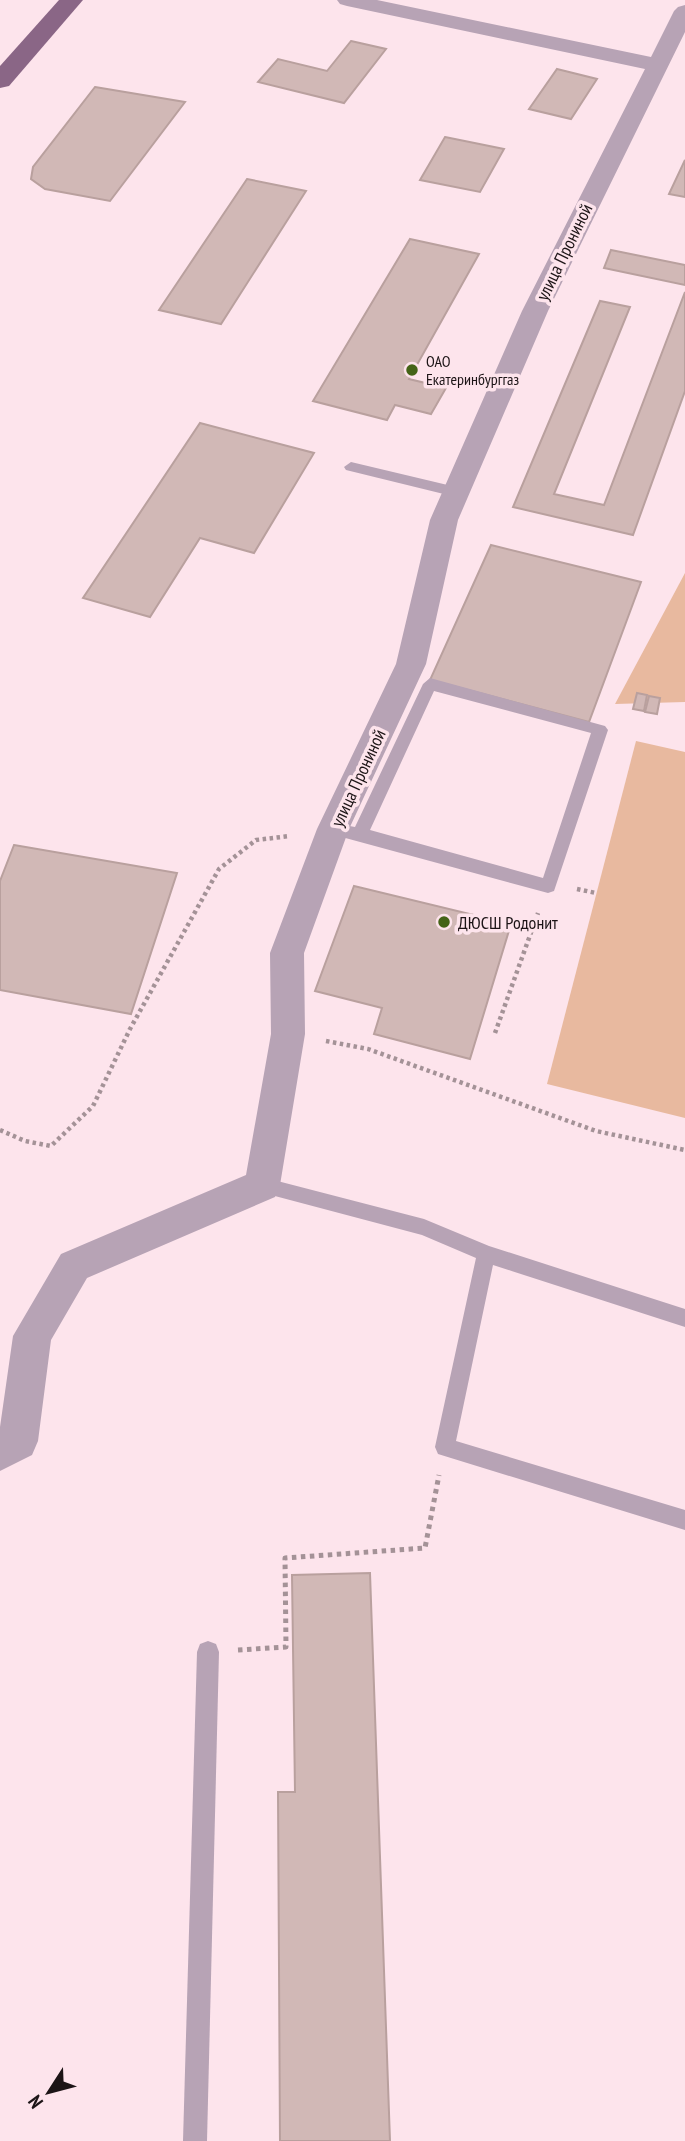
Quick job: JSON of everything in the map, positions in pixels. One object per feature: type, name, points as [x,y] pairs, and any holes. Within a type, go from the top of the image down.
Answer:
[{"type":"main road","points":[[0,81],[71,0]]},
{"type":"street","points":[[347,0],[656,65]]},
{"type":"street","name":"улица Прониной","points":[[262,1185],[288,1034],[287,953],[347,832],[411,664],[444,520],[535,311],[656,65],[677,43],[685,11]]},
{"type":"street","points":[[0,1451],[18,1441],[32,1336],[74,1266],[262,1185]]},
{"type":"lane","points":[[351,467],[456,492]]},
{"type":"lane","points":[[430,684],[600,730],[548,886],[347,832],[430,684]]},
{"type":"lane","points":[[262,1185],[424,1227],[486,1254],[685,1318]]},
{"type":"lane","points":[[486,1254],[445,1447],[685,1520]]},
{"type":"lane","points":[[195,2141],[208,1652]]},
{"type":"path","points":[[0,1130],[25,1141],[51,1146],[93,1106],[130,1029],[219,869],[256,841],[347,832]]},
{"type":"path","points":[[495,1033],[548,886]]},
{"type":"path","points":[[288,1034],[368,1049],[596,1131],[685,1150]]},
{"type":"path","points":[[208,1652],[286,1647],[285,1558],[425,1548],[445,1447]]},
{"type":"shaded area","points":[[685,573],[685,702],[615,704]]},
{"type":"shaded area","points":[[636,741],[685,752],[685,1118],[547,1084]]},
{"type":"building","points":[[351,41],[386,49],[344,103],[258,82],[278,59],[327,71]]},
{"type":"building","points":[[557,69],[597,79],[571,119],[529,109]]},
{"type":"building","points":[[95,87],[185,102],[110,201],[45,189],[31,179],[33,167]]},
{"type":"building","points":[[445,137],[504,149],[480,192],[420,180]]},
{"type":"building","points":[[685,160],[685,197],[669,194]]},
{"type":"building","points":[[247,179],[306,191],[221,324],[159,310]]},
{"type":"building","points":[[410,239],[479,254],[409,379],[446,388],[431,414],[395,405],[387,420],[313,401]]},
{"type":"building","points":[[611,250],[685,265],[685,285],[604,268]]},
{"type":"building","points":[[685,292],[685,391],[633,535],[513,507],[600,301],[630,307],[554,494],[604,505]]},
{"type":"building","points":[[200,423],[314,453],[254,553],[200,538],[150,617],[83,598]]},
{"type":"building","points":[[491,545],[641,582],[589,722],[430,680]]},
{"type":"building","points":[[637,693],[647,695],[644,711],[633,709]]},
{"type":"building","points":[[649,696],[660,698],[657,714],[645,712]]},
{"type":"building","points":[[14,845],[177,873],[131,1014],[0,990],[0,881]]},
{"type":"building","points":[[354,886],[511,924],[470,1059],[374,1034],[382,1008],[315,991]]},
{"type":"building","points":[[370,1573],[390,2141],[280,2141],[278,1792],[295,1792],[292,1575]]},
{"type":"place","name":"ОАО Екатеринбурггаз","points":[[412,370]]},
{"type":"place","name":"ДЮСШ Родонит","points":[[444,922]]}]
